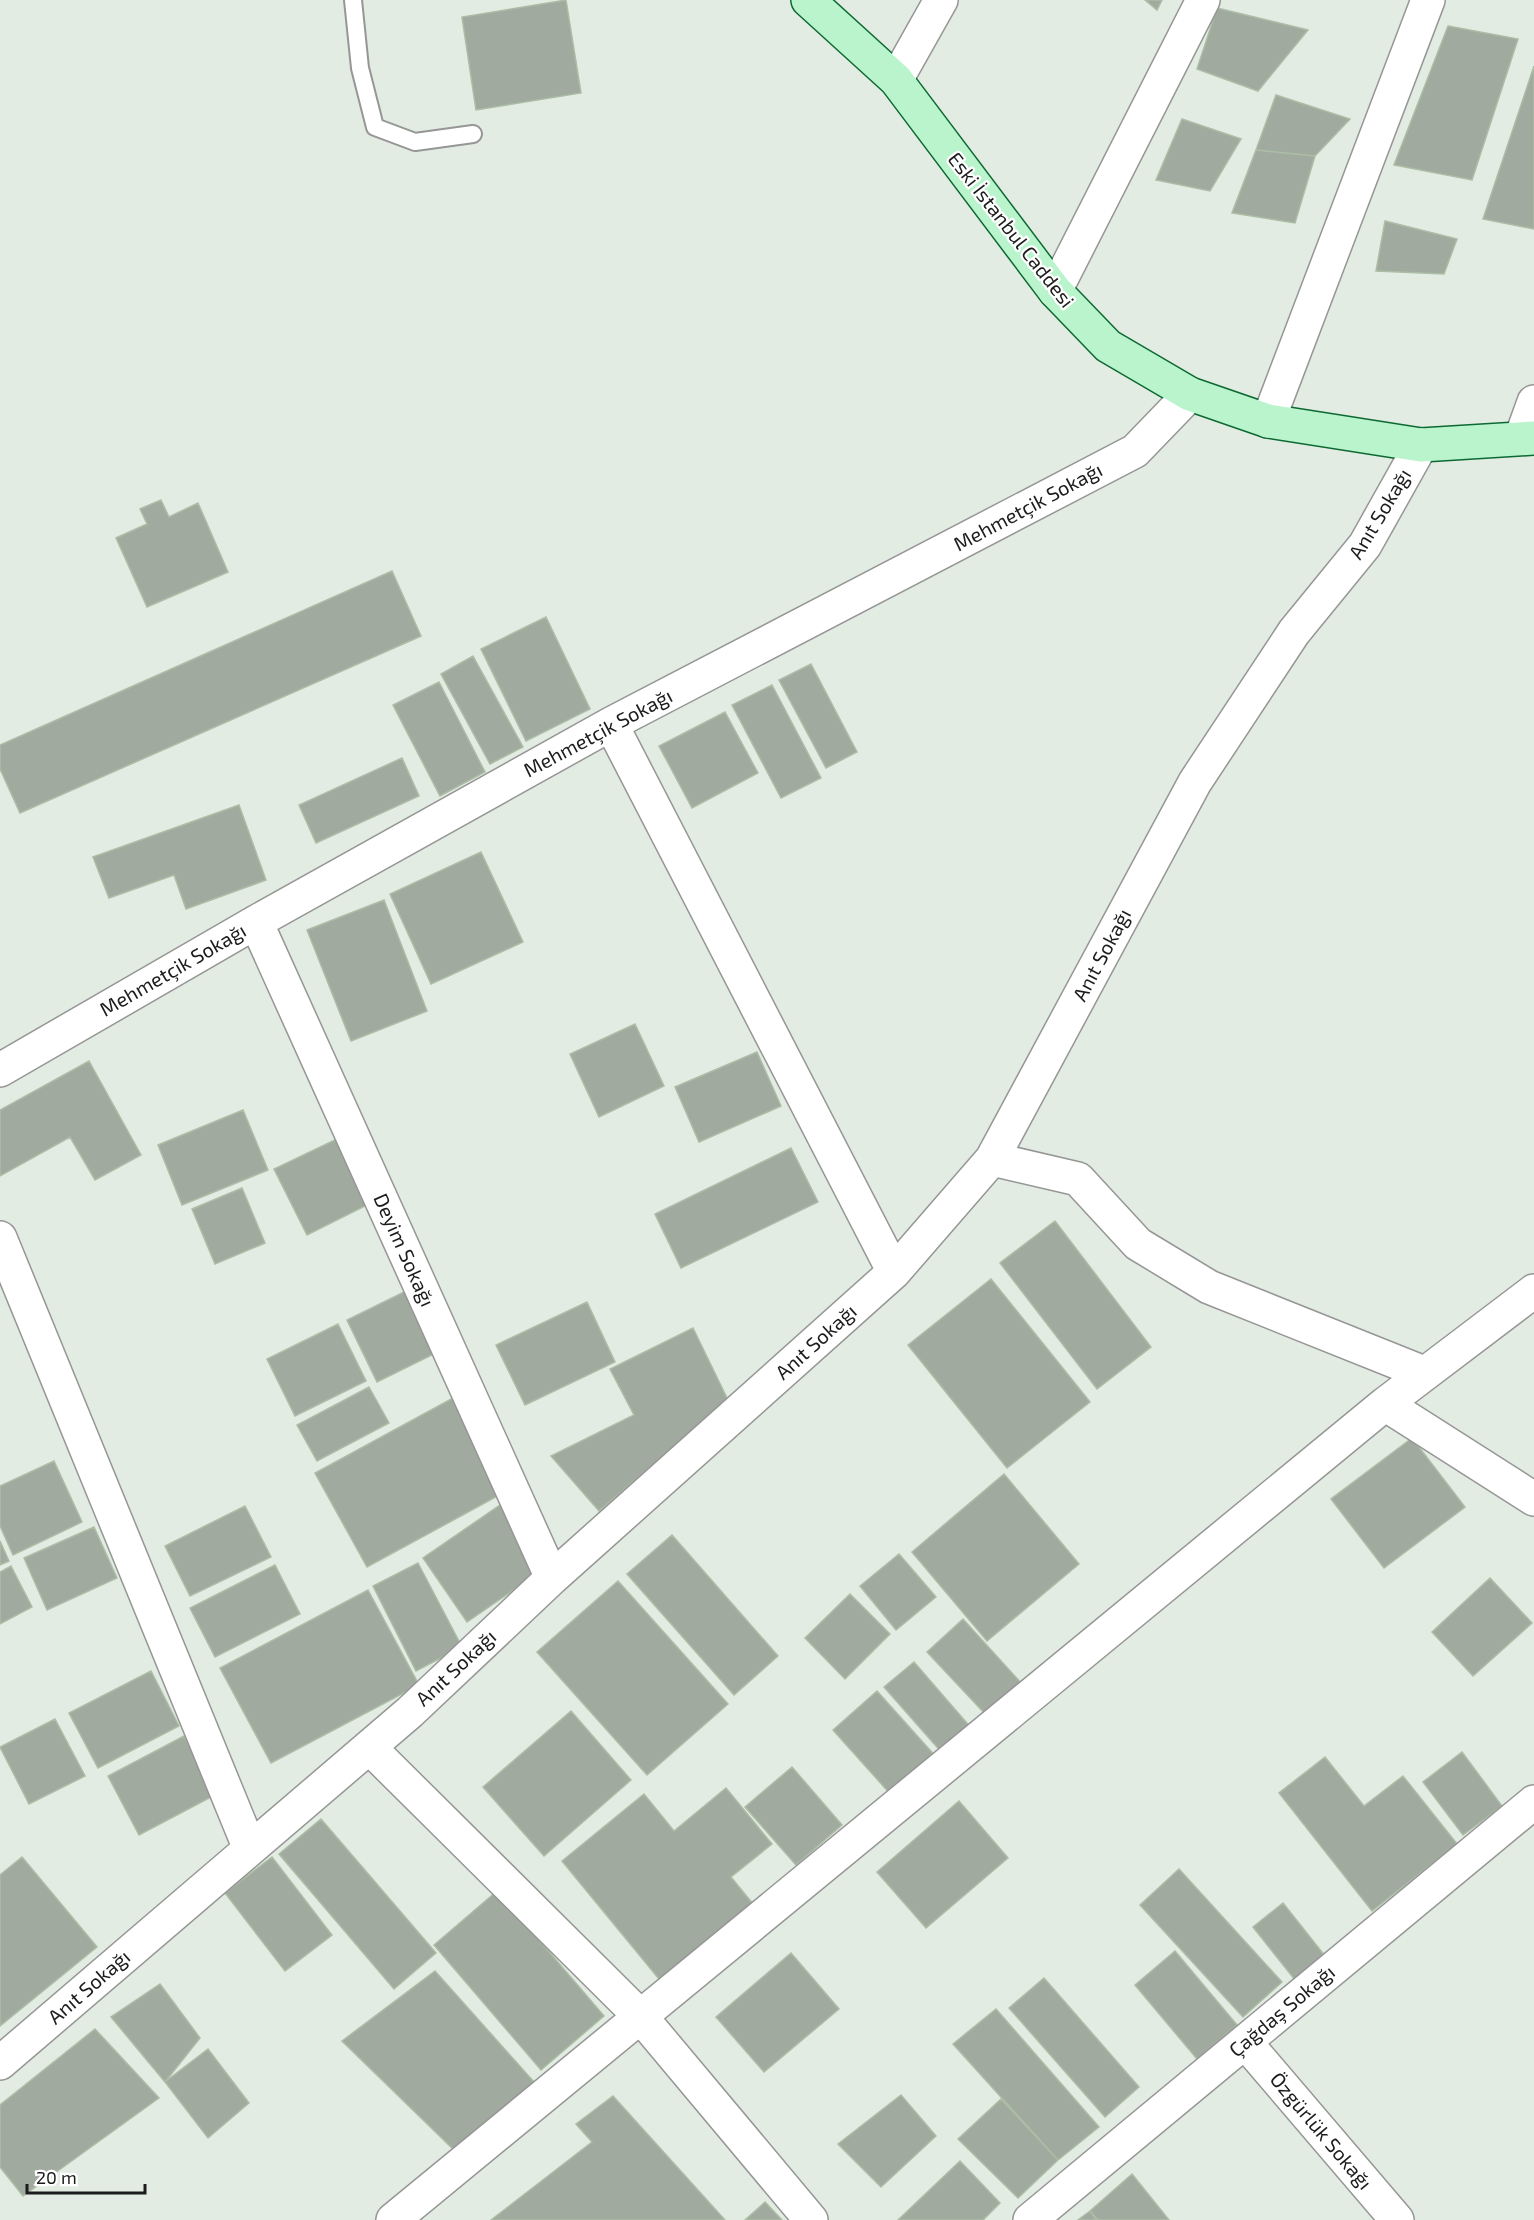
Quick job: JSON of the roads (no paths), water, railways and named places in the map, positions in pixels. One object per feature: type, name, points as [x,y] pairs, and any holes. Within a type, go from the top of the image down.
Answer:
[{"type":"main road","name":"Eski İstanbul Caddesi","points":[[808,0],[896,80],[1055,291],[1108,346],[1190,394],[1268,421],[1421,444],[1527,438]]},
{"type":"street","points":[[896,80],[940,0]]},
{"type":"street","points":[[1055,291],[1203,0]]},
{"type":"street","points":[[1268,421],[1428,0]]},
{"type":"street","name":"Mehmetçik Sokağı","points":[[0,1070],[256,922],[611,724],[1135,451],[1190,394]]},
{"type":"street","points":[[1527,438],[1534,402]]},
{"type":"street","name":"Anıt Sokağı","points":[[0,2063],[369,1748],[552,1578],[894,1272],[992,1159],[1195,782],[1294,632],[1365,545],[1421,444]]},
{"type":"street","points":[[611,724],[894,1272]]},
{"type":"street","name":"Deyim Sokağı","points":[[256,922],[552,1578]]},
{"type":"street","points":[[992,1159],[1078,1179],[1138,1244],[1209,1287],[1424,1373]]},
{"type":"street","points":[[0,1238],[250,1849]]},
{"type":"street","points":[[393,2220],[1385,1404],[1534,1291]]},
{"type":"street","points":[[1385,1404],[1534,1499]]},
{"type":"street","points":[[369,1748],[641,2017],[811,2220]]},
{"type":"street","name":"Çağdaş Sokağı","points":[[1030,2220],[1534,1802]]},
{"type":"street","name":"Özgürlük Sokağı","points":[[1245,2042],[1397,2220]]},
{"type":"lane","points":[[353,0],[360,68],[375,128],[415,142],[473,134]]}]
